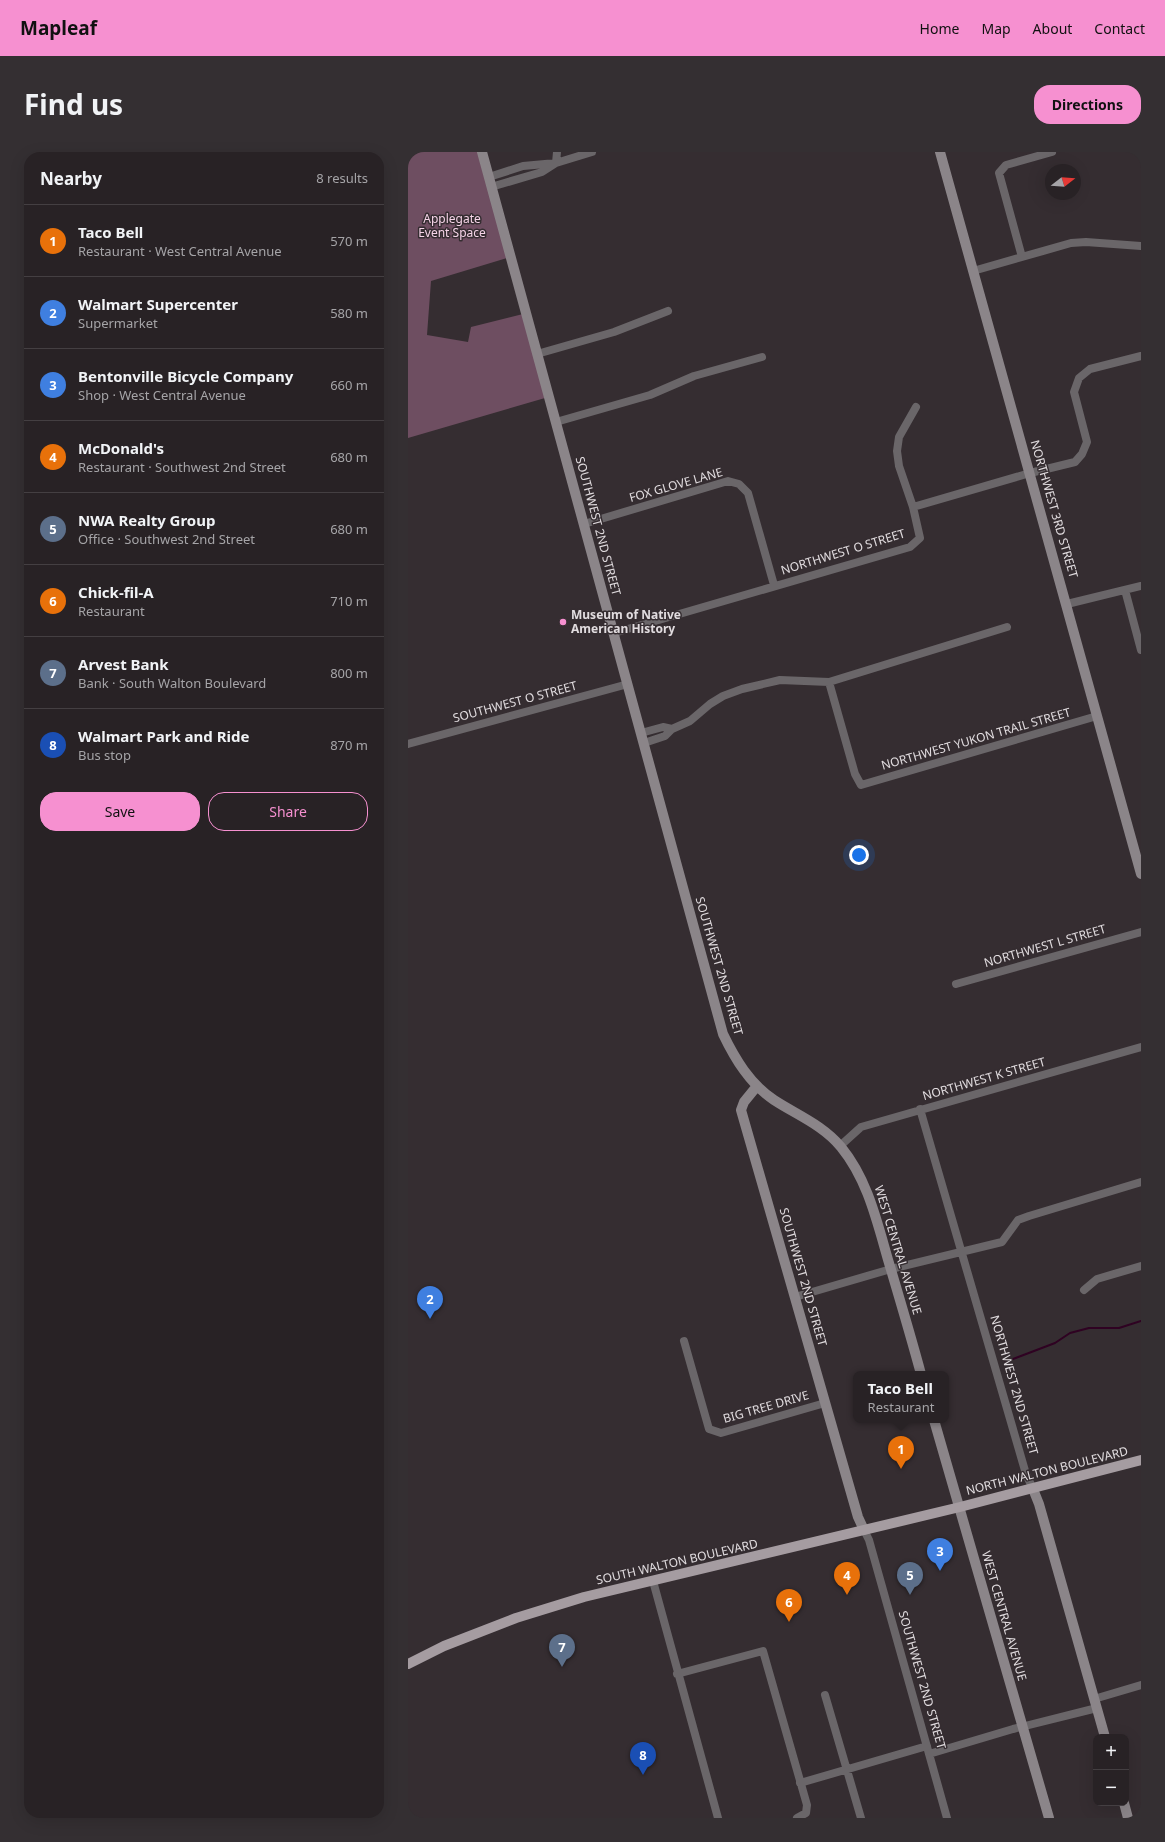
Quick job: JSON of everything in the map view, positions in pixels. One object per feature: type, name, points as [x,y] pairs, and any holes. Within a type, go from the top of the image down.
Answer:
[{"type":"main road","name":"SOUTHWEST 2ND STREET","points":[[482,152],[723,1034],[732,1054],[745,1073],[757,1086],[744,1102],[741,1110],[858,1517],[864,1530]]},
{"type":"main road","name":"NORTHWEST 3RD STREET","points":[[940,152],[1141,874]]},
{"type":"main road","name":"WEST CENTRAL AVENUE","points":[[757,1086],[773,1099],[811,1121],[840,1146],[853,1162],[863,1180],[891,1269],[920,1371]]},
{"type":"main road","name":"WEST CENTRAL AVENUE","points":[[935,1423],[1049,1818]]},
{"type":"main road","name":"NORTH WALTON BOULEVARD","points":[[960,1507],[1141,1460]]},
{"type":"main road","name":"NORTHWEST 2ND STREET","points":[[1033,1489],[1039,1504],[1104,1734]]},
{"type":"main road","name":"SOUTH WALTON BOULEVARD","points":[[408,1664],[444,1646],[516,1618],[584,1597],[960,1507]]},
{"type":"main road","points":[[1125,1806],[1128,1818]]},
{"type":"street","points":[[556,163],[557,152]]},
{"type":"street","points":[[490,182],[542,172],[556,163],[592,152]]},
{"type":"street","points":[[1022,257],[999,173],[1006,165],[1052,152]]},
{"type":"street","points":[[973,271],[1071,243],[1086,242],[1141,246]]},
{"type":"street","points":[[537,354],[614,332],[668,311]]},
{"type":"street","points":[[916,407],[899,437],[897,452],[900,466],[914,507],[1030,473],[1075,462],[1082,454],[1087,442],[1074,392],[1079,378],[1090,369],[1141,356]]},
{"type":"street","points":[[556,422],[650,395],[694,376],[762,357]]},
{"type":"street","name":"FOX GLOVE LANE","points":[[584,524],[728,481],[739,484],[748,493],[774,585]]},
{"type":"street","name":"NORTHWEST O STREET","points":[[614,633],[774,585],[910,547],[920,538],[914,507]]},
{"type":"street","points":[[1067,604],[1141,586]]},
{"type":"street","points":[[1125,590],[1141,650]]},
{"type":"street","points":[[643,738],[665,736],[672,729],[690,721],[710,704],[723,696],[742,689],[780,680],[829,682],[1007,627]]},
{"type":"street","name":"NORTHWEST YUKON TRAIL STREET","points":[[829,682],[855,774],[861,785],[1097,716]]},
{"type":"street","name":"SOUTHWEST O STREET","points":[[408,744],[628,684]]},
{"type":"street","name":"NORTHWEST L STREET","points":[[956,984],[1141,932]]},
{"type":"street","name":"NORTHWEST K STREET","points":[[840,1146],[861,1127],[1141,1047]]},
{"type":"street","name":"NORTHWEST 2ND STREET","points":[[920,1109],[1026,1474],[1033,1489]]},
{"type":"street","points":[[795,1297],[891,1269],[1002,1242],[1018,1220],[1141,1182]]},
{"type":"street","points":[[1084,1290],[1097,1279],[1141,1266]]},
{"type":"street","name":"BIG TREE DRIVE","points":[[684,1341],[709,1429],[721,1432],[825,1403]]},
{"type":"street","name":"SOUTHWEST 2ND STREET","points":[[864,1530],[869,1540],[947,1818]]},
{"type":"street","points":[[653,1581],[718,1818]]},
{"type":"street","points":[[678,1674],[763,1651],[806,1806],[806,1813],[797,1818]]},
{"type":"street","points":[[800,1783],[1022,1727],[1096,1703],[1141,1685]]},
{"type":"street","points":[[826,1695],[861,1818]]},
{"type":"green space","name":"Applegate Event Space","points":[[408,152],[480,152],[507,258],[431,281],[427,335],[468,342],[471,327],[523,314],[545,398],[408,438]]},
{"type":"waterway","points":[[1005,1362],[1055,1343],[1070,1333],[1089,1328],[1119,1328],[1141,1321]]},
{"type":"place","name":"Museum of Native American History","points":[[563,622]]},
{"type":"place","name":"Walmart Supercenter","points":[[430,1319]]},
{"type":"place","name":"Taco Bell","points":[[901,1469]]},
{"type":"place","name":"Bentonville Bicycle Company","points":[[940,1571]]},
{"type":"place","name":"McDonald's","points":[[847,1595]]},
{"type":"place","name":"NWA Realty Group","points":[[910,1595]]},
{"type":"place","name":"Chick-fil-A","points":[[789,1622]]},
{"type":"place","name":"Arvest Bank","points":[[562,1667]]},
{"type":"place","name":"Walmart Park and Ride","points":[[643,1775]]}]
